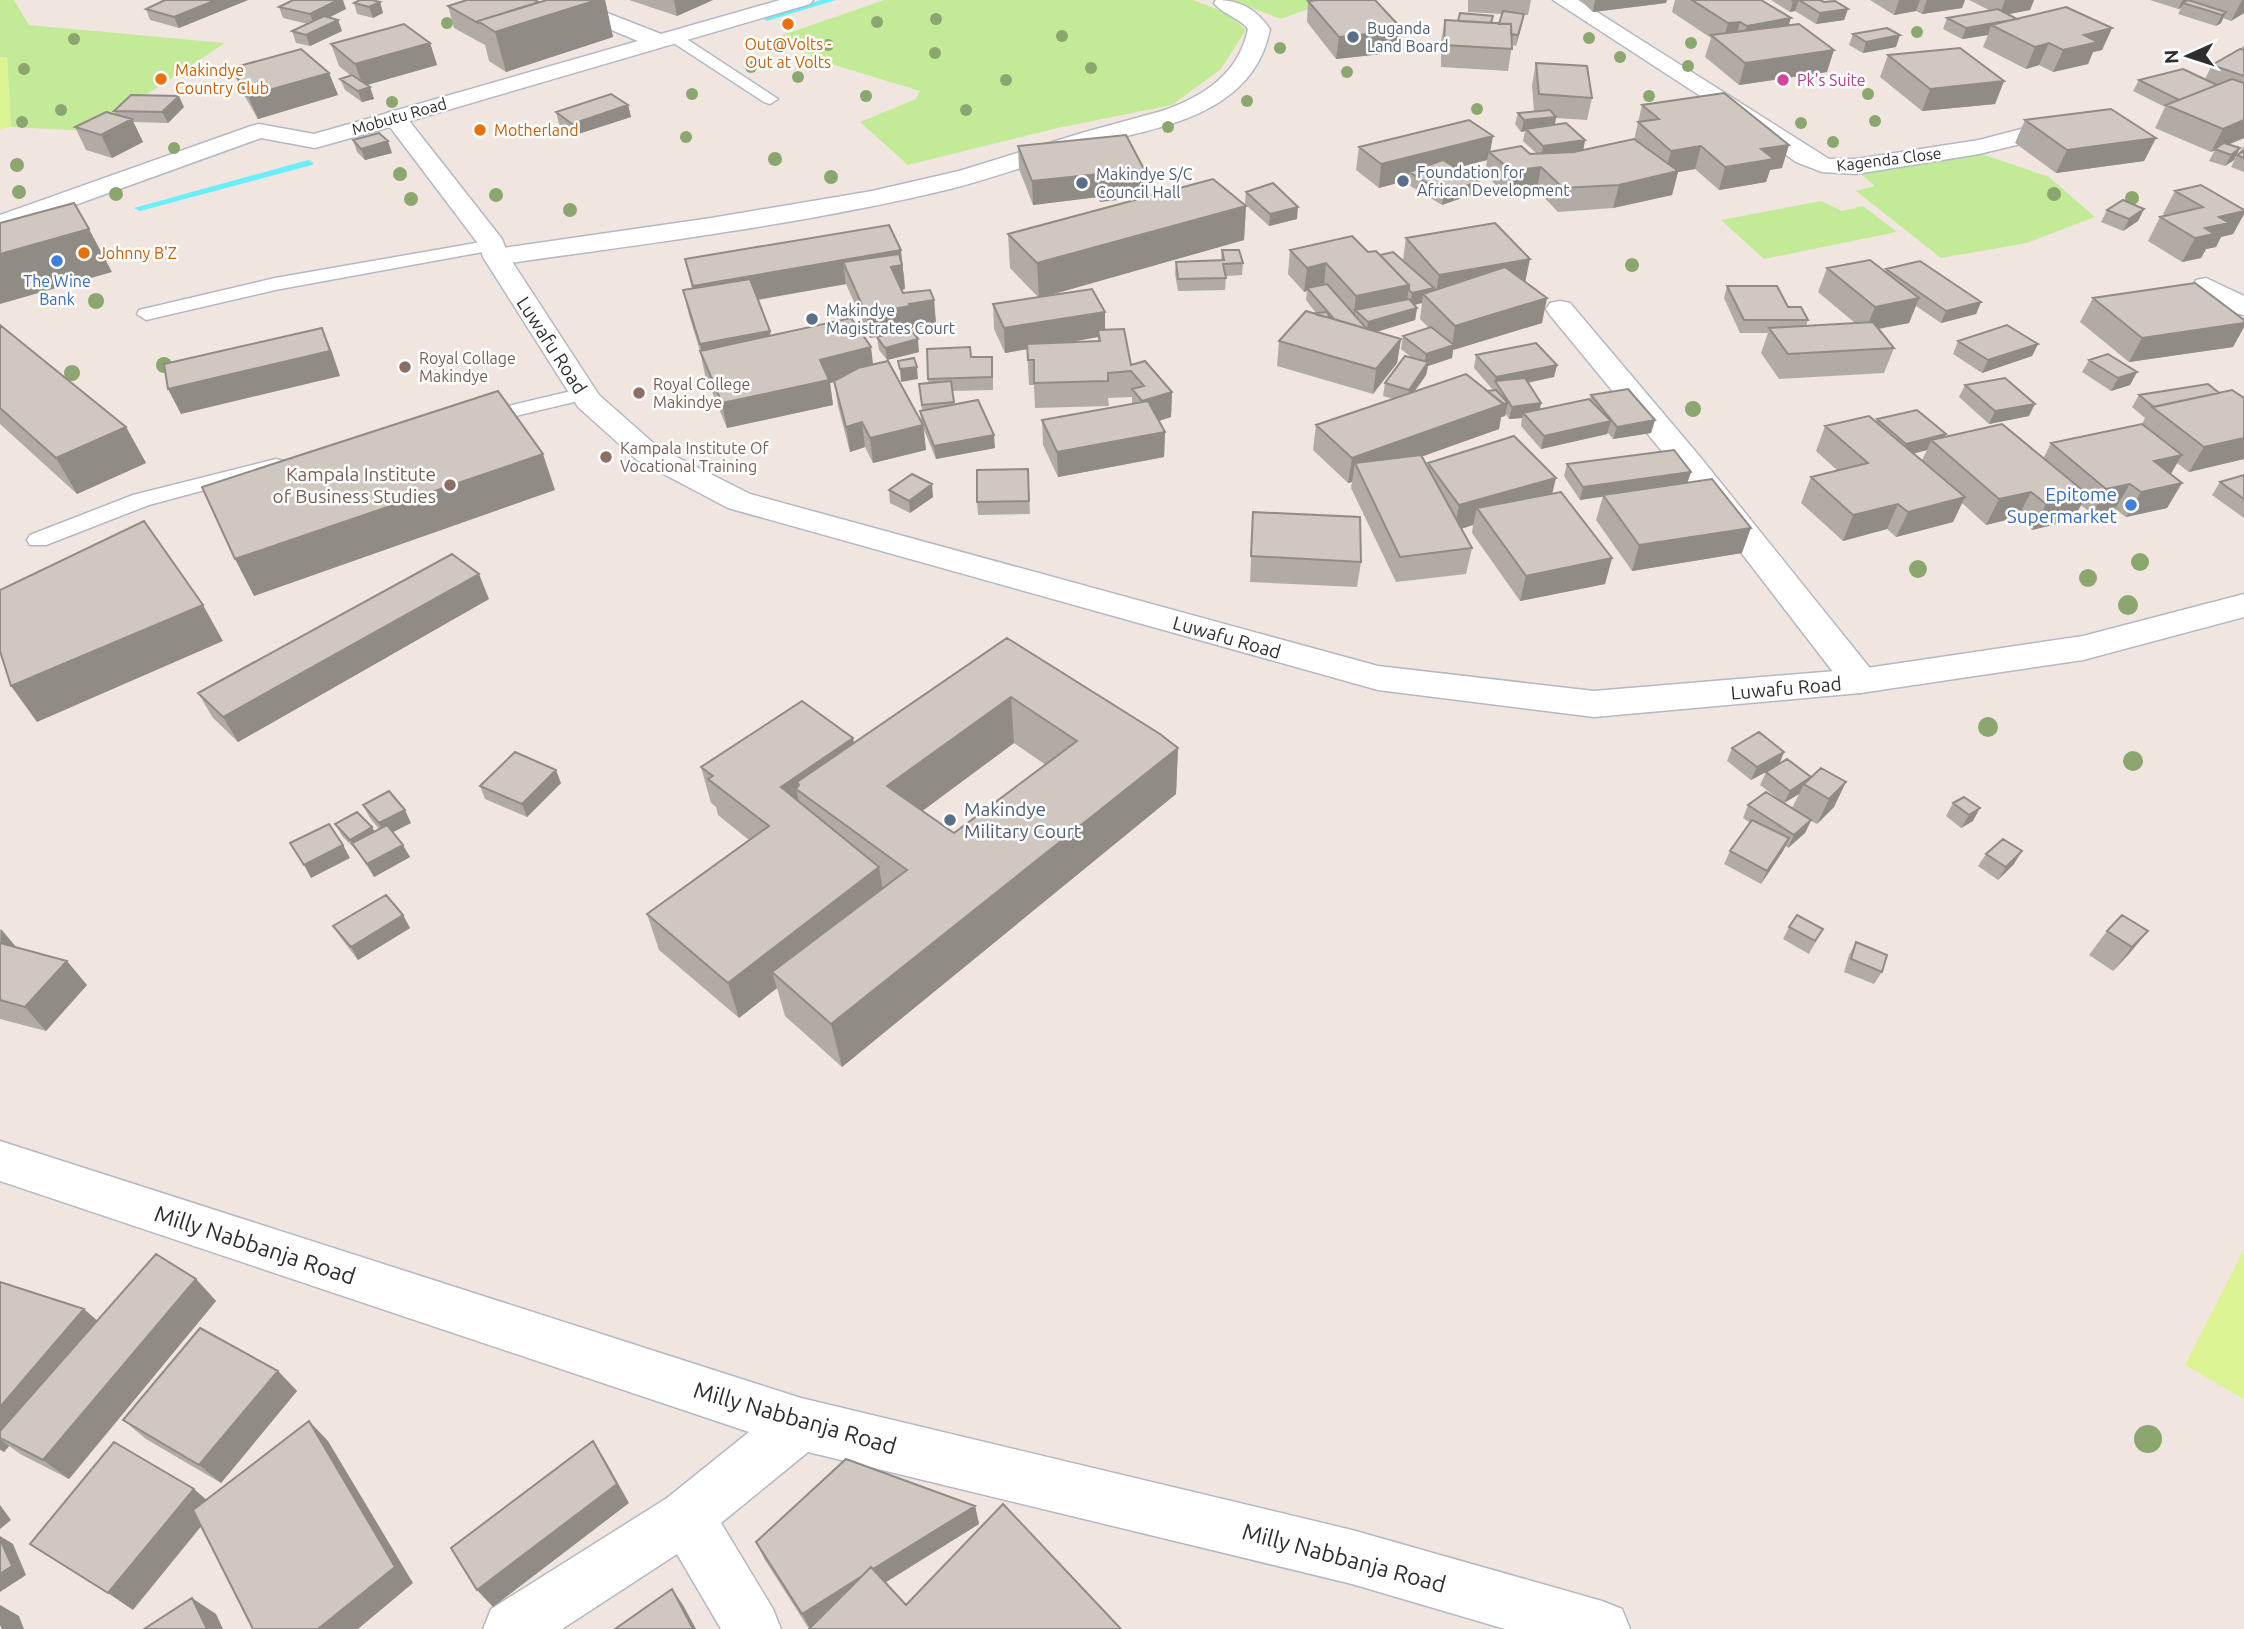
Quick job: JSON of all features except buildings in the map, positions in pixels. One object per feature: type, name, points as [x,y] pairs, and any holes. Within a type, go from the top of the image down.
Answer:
[{"type":"street","points":[[556,0],[666,39]]},
{"type":"street","name":"Mobutu Road","points":[[0,224],[259,131],[315,141],[666,39],[763,4],[803,0]]},
{"type":"street","name":"Kagenda Close","points":[[1563,0],[1656,56],[1778,136],[1808,159],[1831,167],[1964,150],[2047,132],[2092,115]]},
{"type":"street","points":[[494,251],[814,209],[928,187],[1094,136],[1161,120],[1211,98],[1243,72],[1257,49],[1259,29],[1250,17],[1224,1]]},
{"type":"street","name":"Luwafu Road","points":[[395,118],[494,251],[588,401],[648,454],[739,501],[1378,678],[1594,704],[1860,681],[2082,648],[2204,618],[2244,605]]},
{"type":"street","points":[[2206,286],[2244,307]]},
{"type":"street","points":[[1560,309],[1690,465],[1860,681]]},
{"type":"street","name":"Milly Nabbanja Road","points":[[0,1161],[801,1424],[1352,1557],[1602,1629]]},
{"type":"street","points":[[512,1629],[685,1517],[801,1424]]},
{"type":"street","points":[[685,1517],[753,1629]]},
{"type":"lane","points":[[666,39],[770,99]]},
{"type":"lane","points":[[146,314],[210,297],[351,268],[494,251]]},
{"type":"lane","points":[[451,425],[584,394]]},
{"type":"lane","points":[[38,540],[141,500],[292,462]]},
{"type":"green space","points":[[0,0],[14,0],[29,25],[225,43],[91,131],[11,127],[7,58],[0,57]]},
{"type":"green space","points":[[884,0],[1193,0],[1227,13],[1246,30],[1221,69],[1172,105],[1058,128],[908,165],[860,122],[916,99],[920,91],[828,63],[774,38]]},
{"type":"green space","points":[[1231,0],[1346,0],[1329,1],[1281,19]]},
{"type":"green space","points":[[7,57],[11,127],[0,129],[0,58]]},
{"type":"green space","points":[[1979,153],[2049,177],[2095,217],[2027,243],[1941,258],[1856,191],[1875,186],[1857,171]]},
{"type":"green space","points":[[1821,201],[1842,211],[1863,206],[1897,232],[1764,259],[1721,220]]},
{"type":"green space","points":[[2244,1249],[2244,1399],[2185,1365]]},
{"type":"waterway","points":[[767,18],[831,0]]},
{"type":"waterway","points":[[140,208],[308,163]]},
{"type":"place","name":"Out@Volts - Out at Volts","points":[[788,24]]},
{"type":"place","name":"Buganda Land Board","points":[[1353,37]]},
{"type":"place","name":"Makindye Country Club","points":[[161,79]]},
{"type":"place","name":"Pk's Suite","points":[[1783,80]]},
{"type":"place","name":"Motherland","points":[[480,130]]},
{"type":"place","name":"Foundation for African Development","points":[[1403,181]]},
{"type":"place","name":"Makindye S/C Council Hall","points":[[1082,183]]},
{"type":"place","name":"Johnny B'Z","points":[[84,253]]},
{"type":"place","name":"The Wine Bank","points":[[57,261]]},
{"type":"place","name":"Makindye Magistrates Court","points":[[812,319]]},
{"type":"place","name":"Royal Collage Makindye","points":[[405,367]]},
{"type":"place","name":"Royal College Makindye","points":[[639,393]]},
{"type":"place","name":"Kampala Institute Of Vocational Training","points":[[606,457]]},
{"type":"place","name":"Kampala Institute of Business Studies","points":[[450,485]]},
{"type":"place","name":"Epitome Supermarket","points":[[2131,505]]},
{"type":"place","name":"Makindye Military Court","points":[[950,820]]}]
